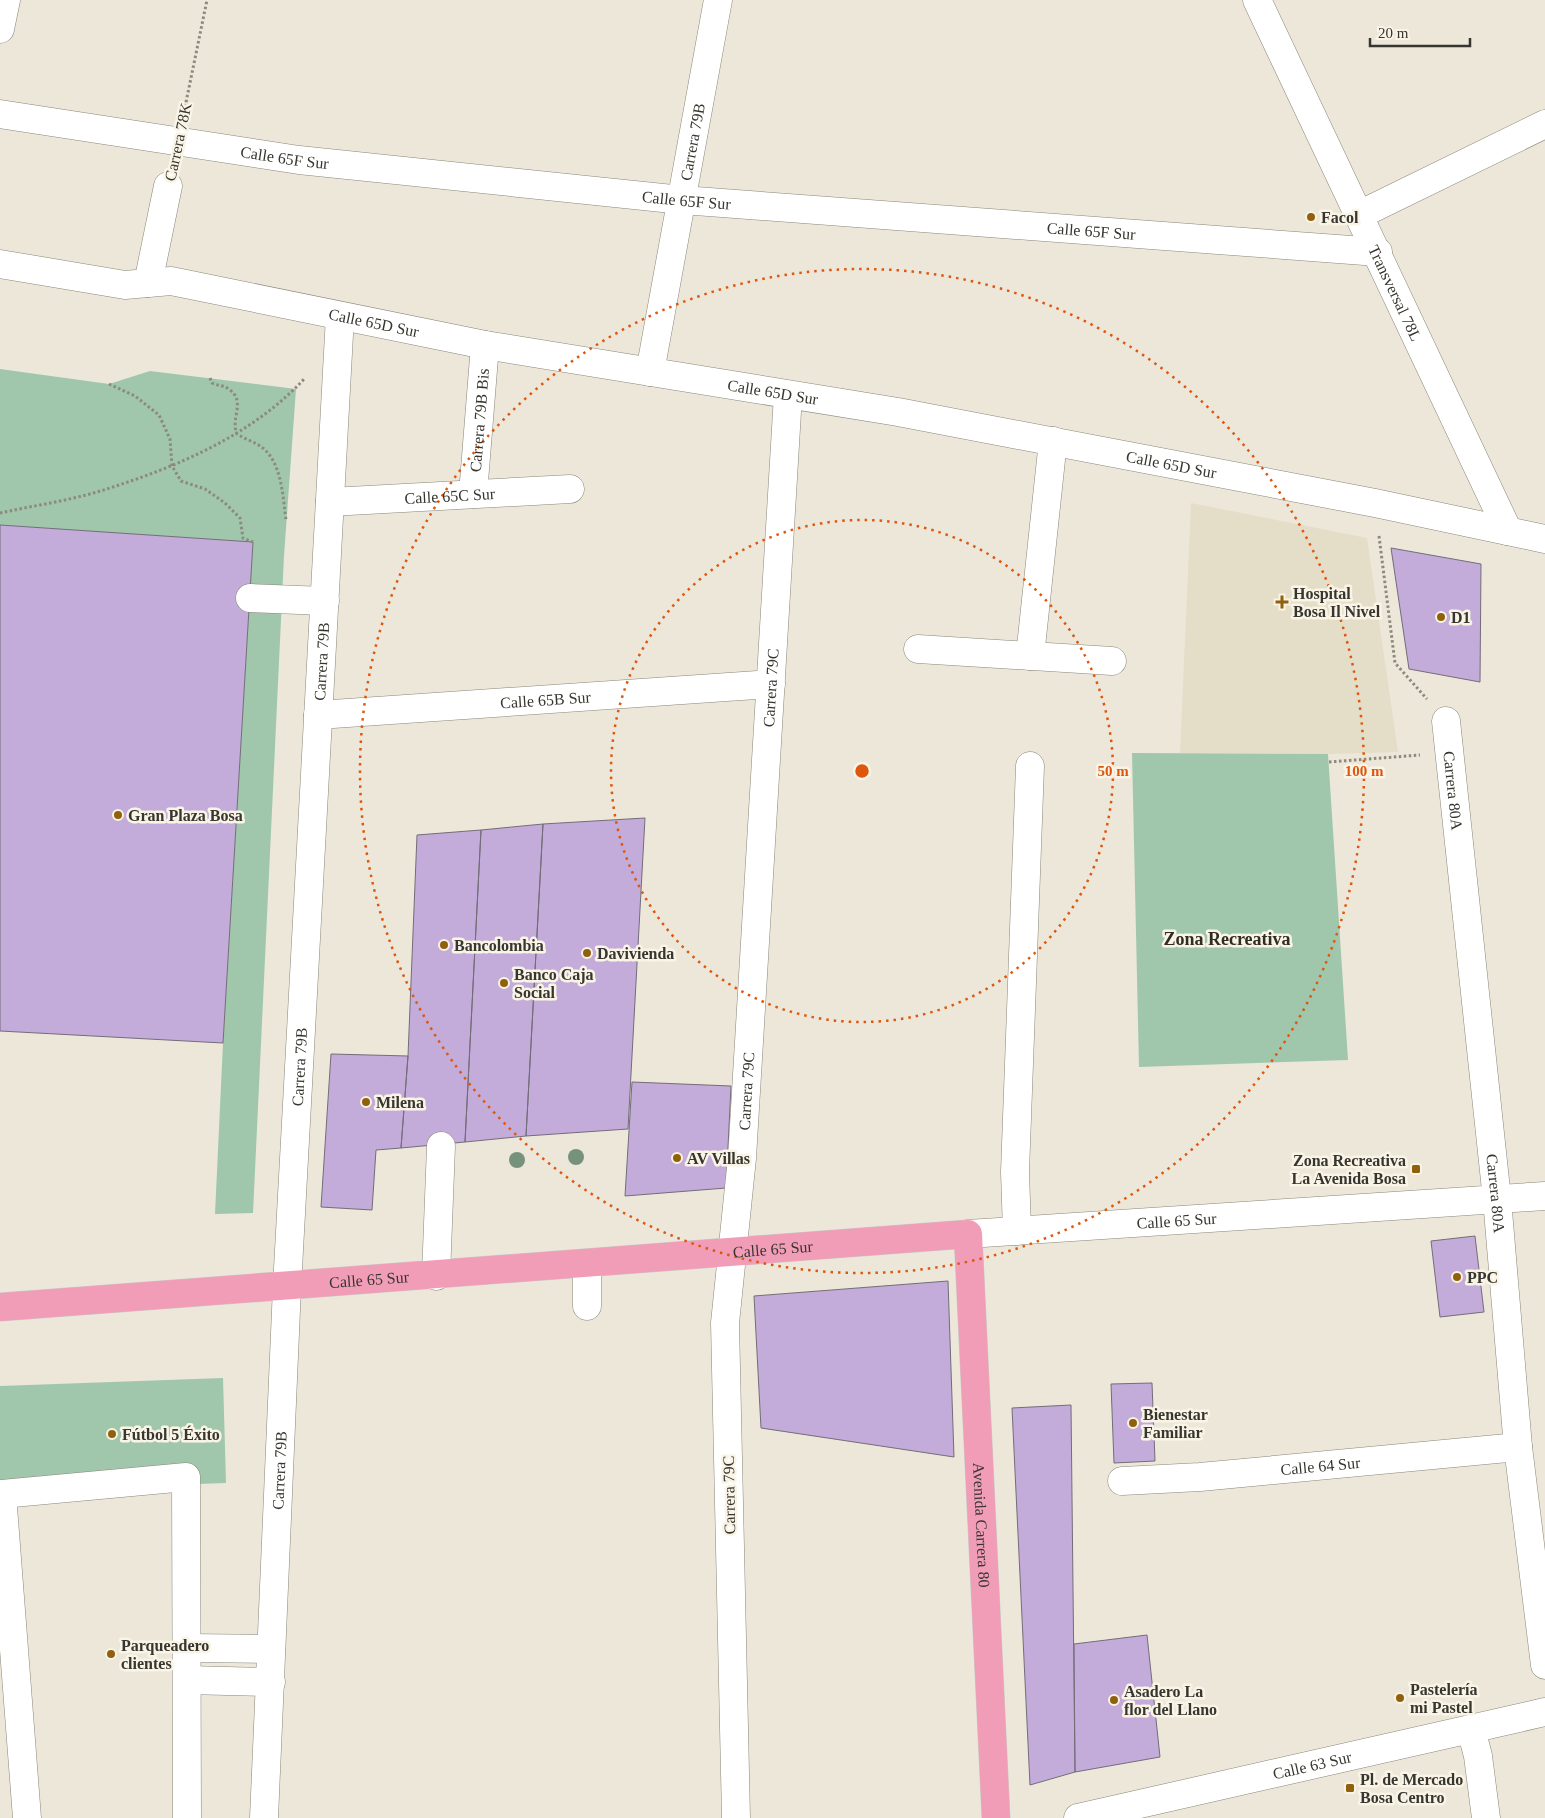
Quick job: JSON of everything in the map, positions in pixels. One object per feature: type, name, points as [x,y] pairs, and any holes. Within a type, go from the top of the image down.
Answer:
[{"type":"main road","name":"Calle 65 Sur","points":[[0,1308],[968,1234]]},
{"type":"main road","name":"Avenida Carrera 80","points":[[968,1234],[996,1818]]},
{"type":"street","points":[[0,29],[6,0]]},
{"type":"street","name":"Carrera 79B","points":[[650,372],[718,0]]},
{"type":"street","points":[[1252,0],[1257,0]]},
{"type":"street","name":"Transversal 78L","points":[[1257,0],[1378,252],[1508,531]]},
{"type":"street","name":"Calle 65F Sur","points":[[0,114],[299,160],[682,200],[1378,252]]},
{"type":"street","points":[[1359,215],[1545,124]]},
{"type":"street","name":"Carrera 78K","points":[[148,283],[168,186]]},
{"type":"street","name":"Calle 65D Sur","points":[[0,264],[125,285],[171,281],[485,345],[898,412],[1053,441],[1375,503],[1545,539]]},
{"type":"street","name":"Carrera 79B","points":[[264,1818],[287,1287],[340,316]]},
{"type":"street","name":"Carrera 79B Bis","points":[[473,494],[485,345]]},
{"type":"street","name":"Carrera 79C","points":[[736,1818],[725,1323],[742,1158],[788,395]]},
{"type":"street","points":[[1030,656],[1053,441]]},
{"type":"street","name":"Calle 65C Sur","points":[[330,502],[570,490]]},
{"type":"street","points":[[250,598],[325,601]]},
{"type":"street","points":[[918,649],[1112,660]]},
{"type":"street","name":"Calle 65B Sur","points":[[318,715],[771,684]]},
{"type":"street","name":"Carrera 80A","points":[[1446,721],[1497,1199],[1518,1447],[1545,1665]]},
{"type":"street","points":[[1017,1231],[1015,1172],[1030,766]]},
{"type":"street","points":[[436,1276],[441,1146]]},
{"type":"street","name":"Calle 65 Sur","points":[[968,1234],[1545,1196]]},
{"type":"street","points":[[587,1264],[587,1306]]},
{"type":"street","name":"Calle 64 Sur","points":[[1122,1482],[1200,1477],[1518,1447]]},
{"type":"street","points":[[27,1818],[2,1494],[186,1477],[187,1818]]},
{"type":"street","points":[[187,1648],[271,1649]]},
{"type":"street","points":[[187,1680],[271,1682]]},
{"type":"street","name":"Calle 63 Sur","points":[[1078,1818],[1175,1807],[1471,1729],[1545,1712]]},
{"type":"street","points":[[1471,1729],[1478,1756],[1486,1818]]},
{"type":"path","name":"Carrera 78K","points":[[178,142],[207,0]]},
{"type":"path","points":[[0,513],[96,492],[172,466],[237,434],[296,389],[307,377]]},
{"type":"path","points":[[210,378],[212,383],[224,386],[236,396],[239,403],[234,427],[237,434],[256,442],[267,451],[281,482],[286,520]]},
{"type":"path","points":[[109,384],[135,396],[159,414],[170,439],[172,466],[181,481],[205,489],[225,503],[240,518],[243,538],[254,542]]},
{"type":"path","points":[[1375,503],[1396,663],[1446,721]]},
{"type":"path","points":[[1329,762],[1450,753]]},
{"type":"shaded area","name":"Hospital Bosa Il Nivel","points":[[1191,503],[1367,538],[1398,752],[1328,754],[1180,753]]},
{"type":"green space","points":[[0,369],[109,384],[150,371],[296,389],[284,556],[253,1213],[215,1214],[223,1043],[253,542],[0,525]]},
{"type":"green space","points":[[1132,753],[1328,754],[1348,1060],[1139,1067]]},
{"type":"green space","name":"Fútbol 5 Éxito","points":[[223,1378],[226,1483],[0,1491],[0,1386]]},
{"type":"building","name":"Gran Plaza Bosa","points":[[0,525],[253,542],[223,1043],[0,1031]]},
{"type":"building","name":"D1","points":[[1391,548],[1481,564],[1480,682],[1409,669]]},
{"type":"building","name":"Davivienda","points":[[645,818],[628,1129],[526,1136],[543,824]]},
{"type":"building","name":"Banco Caja Social","points":[[543,824],[526,1136],[465,1142],[481,830]]},
{"type":"building","name":"Bancolombia","points":[[481,830],[465,1142],[401,1148],[408,1056],[417,835]]},
{"type":"building","name":"Milena","points":[[331,1054],[408,1056],[401,1148],[376,1150],[372,1210],[321,1207]]},
{"type":"building","name":"AV Villas","points":[[632,1082],[731,1086],[726,1188],[625,1196]]},
{"type":"building","name":"PPC","points":[[1475,1236],[1484,1312],[1440,1317],[1431,1241]]},
{"type":"building","points":[[948,1281],[954,1457],[761,1428],[754,1296]]},
{"type":"building","name":"Bienestar Familiar","points":[[1152,1383],[1155,1461],[1114,1463],[1111,1384]]},
{"type":"building","points":[[1071,1405],[1075,1772],[1030,1785],[1012,1408]]},
{"type":"building","name":"Asadero La flor del Llano","points":[[1147,1635],[1160,1757],[1075,1772],[1074,1644]]},
{"type":"place","name":"Facol","points":[[1311,217]]},
{"type":"place","name":"Hospital Bosa Il Nivel","points":[[1282,602]]},
{"type":"place","name":"D1","points":[[1441,617]]},
{"type":"place","name":"Gran Plaza Bosa","points":[[118,815]]},
{"type":"place","name":"Bancolombia","points":[[444,945]]},
{"type":"place","name":"Davivienda","points":[[587,953]]},
{"type":"place","name":"Banco Caja Social","points":[[504,983]]},
{"type":"place","name":"Milena","points":[[366,1102]]},
{"type":"place","name":"AV Villas","points":[[677,1158]]},
{"type":"place","name":"Zona Recreativa La Avenida Bosa","points":[[1416,1169]]},
{"type":"place","name":"PPC","points":[[1457,1277]]},
{"type":"place","name":"Bienestar Familiar","points":[[1133,1423]]},
{"type":"place","name":"Fútbol 5 Éxito","points":[[112,1434]]},
{"type":"place","name":"Parqueadero clientes","points":[[111,1654]]},
{"type":"place","name":"Pastelería mi Pastel","points":[[1400,1698]]},
{"type":"place","name":"Asadero La flor del Llano","points":[[1114,1700]]},
{"type":"place","name":"Pl. de Mercado Bosa Centro","points":[[1350,1788]]},
{"type":"district","name":"Zona Recreativa","points":[[1227,939]]}]
